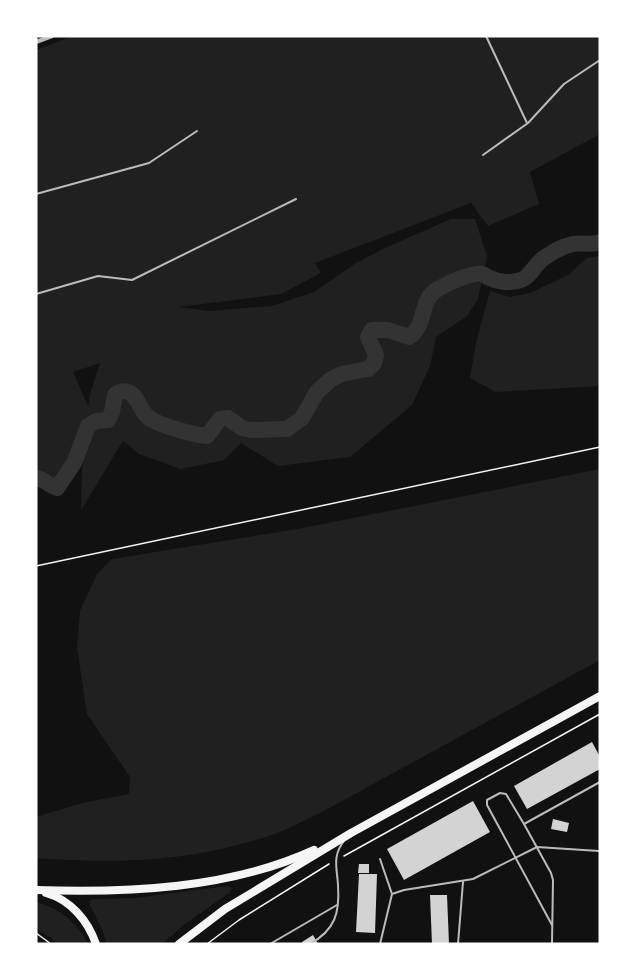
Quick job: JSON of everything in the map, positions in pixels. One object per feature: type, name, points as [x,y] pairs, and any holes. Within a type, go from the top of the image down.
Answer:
[{"type":"main road","points":[[179,944],[225,909],[351,833],[600,696]]},
{"type":"main road","points":[[36,890],[145,888],[221,878],[248,873],[295,859],[351,833]]},
{"type":"main road","points":[[36,890],[61,898],[72,907],[85,921],[96,944]]},
{"type":"street","points":[[36,42],[52,36]]},
{"type":"lane","points":[[486,36],[528,123]]},
{"type":"lane","points":[[483,155],[528,123],[564,84],[600,60]]},
{"type":"lane","points":[[36,194],[149,163],[197,131]]},
{"type":"lane","points":[[36,294],[98,276],[132,280],[296,199]]},
{"type":"lane","points":[[524,824],[600,782]]},
{"type":"lane","points":[[552,944],[553,926],[553,880],[551,873],[506,794],[500,793],[487,800],[486,805],[553,926]]},
{"type":"lane","points":[[310,944],[325,936],[334,921],[338,884],[335,861],[339,847],[351,833]]},
{"type":"lane","points":[[392,894],[473,879],[537,847],[599,851]]},
{"type":"lane","points":[[380,859],[392,894],[380,944]]},
{"type":"lane","points":[[458,944],[463,882]]},
{"type":"lane","points":[[270,944],[337,905]]},
{"type":"path","points":[[36,566],[600,447]]},
{"type":"path","points":[[207,944],[239,920],[335,861],[600,714]]},
{"type":"path","points":[[36,933],[51,944]]},
{"type":"shaded area","points":[[73,36],[600,36],[600,134],[530,172],[539,204],[488,226],[471,203],[315,263],[321,273],[281,294],[179,307],[209,311],[272,306],[314,292],[356,263],[451,219],[475,219],[487,256],[478,299],[467,316],[436,337],[430,366],[412,405],[350,457],[278,466],[241,443],[224,460],[181,469],[139,454],[123,441],[81,510],[82,468],[87,422],[80,431],[57,481],[36,475],[36,50]],"holes":[[[100,363],[88,406],[73,372]]]},
{"type":"shaded area","points":[[600,256],[600,386],[496,392],[470,378],[476,343],[490,291],[510,297],[530,293],[568,275],[587,258]]},
{"type":"shaded area","points":[[600,469],[600,660],[322,812],[272,835],[212,851],[155,859],[97,861],[36,858],[36,817],[82,803],[129,794],[130,777],[87,714],[77,648],[80,611],[97,574],[112,559],[303,528]]},
{"type":"shaded area","points":[[228,886],[232,888],[229,893],[185,924],[162,944],[107,944],[90,905],[90,901],[94,899],[135,898]]},
{"type":"shaded area","points":[[36,902],[60,912],[73,923],[88,944],[57,944],[36,929]]},
{"type":"building","points":[[592,742],[600,757],[600,769],[527,809],[514,786]]},
{"type":"building","points":[[473,801],[490,832],[404,880],[387,849]]},
{"type":"building","points":[[553,819],[569,823],[567,832],[551,829]]},
{"type":"building","points":[[359,864],[369,864],[369,873],[358,873]]},
{"type":"building","points":[[359,874],[377,874],[375,933],[356,932]]},
{"type":"building","points":[[430,895],[447,895],[449,944],[432,944]]},
{"type":"building","points":[[313,935],[318,944],[303,944],[302,942]]},
{"type":"waterway","points":[[36,478],[57,488],[74,463],[88,426],[96,421],[108,420],[115,395],[121,391],[132,394],[145,414],[153,420],[194,434],[207,436],[220,419],[228,418],[242,428],[251,430],[287,429],[302,418],[317,392],[330,380],[341,374],[368,369],[374,363],[376,355],[368,337],[372,330],[388,330],[409,337],[414,333],[430,295],[439,288],[458,279],[478,274],[504,282],[522,280],[540,261],[558,250],[573,244],[600,242]]}]
